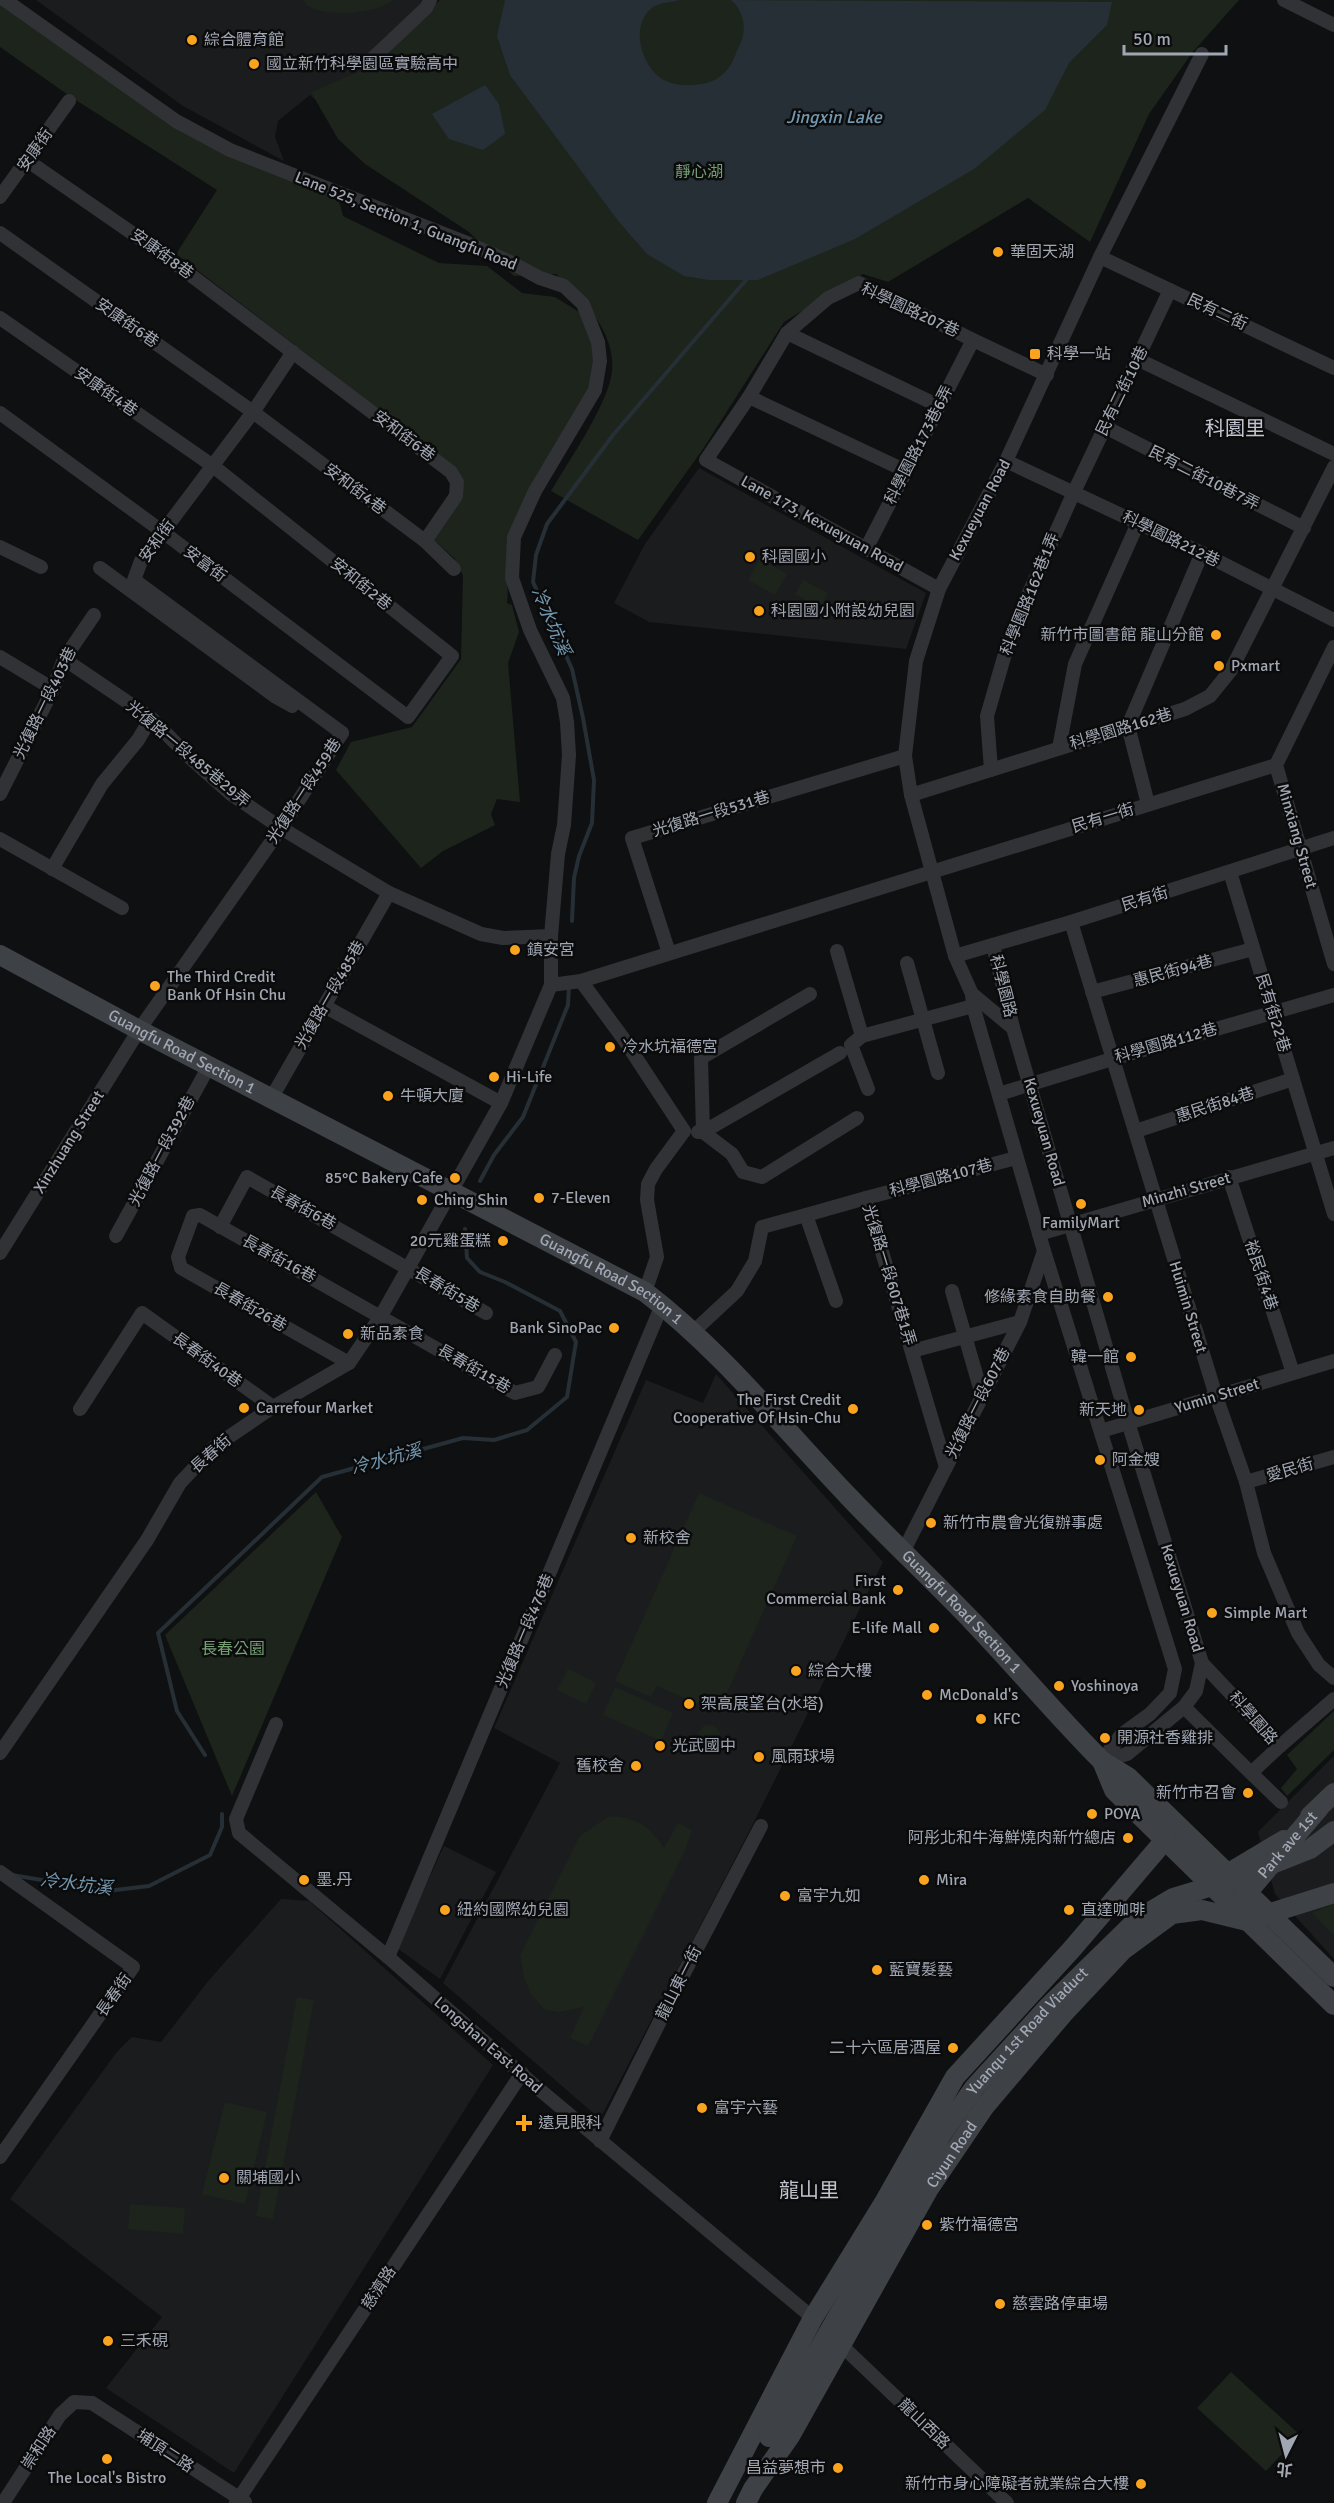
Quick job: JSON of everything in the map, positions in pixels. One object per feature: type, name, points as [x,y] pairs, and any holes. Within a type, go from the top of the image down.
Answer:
[{"type":"main road","name":"Guangfu Road Section 1","points":[[0,955],[139,1030],[645,1292],[662,1305],[693,1332],[976,1625],[1102,1761],[1128,1777],[1334,1977]]},
{"type":"main road","name":"Guangfu Road Section 1","points":[[1102,1761],[1114,1790],[1334,2006]]},
{"type":"main road","points":[[1319,1808],[1334,1793]]},
{"type":"main road","name":"Park ave 1st","points":[[1227,1874],[1282,1842],[1319,1808]]},
{"type":"main road","name":"Park ave 1st","points":[[1247,1921],[1247,1893],[1319,1808]]},
{"type":"main road","name":"Yuanqu 1st Road Viaduct","points":[[769,2437],[941,2135],[974,2088],[1047,2008],[1138,1918],[1173,1898],[1229,1881],[1310,1849],[1334,1831]]},
{"type":"main road","points":[[717,2503],[813,2318],[955,2077],[1072,1949],[1165,1840]]},
{"type":"main road","points":[[1247,1921],[1334,1893]]},
{"type":"main road","name":"Ciyun Road","points":[[749,2496],[790,2436],[923,2200],[985,2106],[1063,2014],[1124,1950],[1172,1914],[1202,1910],[1247,1921]]},
{"type":"main road","points":[[731,2473],[769,2437]]},
{"type":"main road","points":[[749,2496],[769,2437]]},
{"type":"street","name":"Lane 525, Section 1, Guangfu Road","points":[[5,0],[176,121],[230,150],[489,252],[540,278],[564,286],[583,304],[598,342],[600,361],[595,390],[535,490],[514,537],[512,578],[530,630],[563,699],[567,722],[569,754],[567,792],[558,854],[551,936],[551,985],[501,1103],[452,1191]]},
{"type":"street","points":[[373,58],[426,8],[430,0]]},
{"type":"street","points":[[1284,0],[1334,25]]},
{"type":"street","name":"Kexueyuan Road","points":[[1102,1761],[1121,1736],[1150,1714],[1170,1693],[1175,1669],[1044,1251],[973,1000],[955,956],[911,795],[905,756],[916,661],[939,588],[1006,461],[1100,257],[1202,54]]},
{"type":"street","name":"安康街","points":[[0,197],[69,101]]},
{"type":"street","name":"安康街8巷","points":[[28,161],[168,258],[292,352]]},
{"type":"street","name":"安康街6巷","points":[[0,233],[254,412]]},
{"type":"street","name":"民有二街","points":[[1100,257],[1334,368]]},
{"type":"street","name":"科學園路207巷","points":[[706,460],[749,397],[787,333],[828,298],[859,283],[1047,375]]},
{"type":"street","name":"民有二街10巷","points":[[1074,492],[1170,290]]},
{"type":"street","name":"安康街4巷","points":[[0,318],[213,466]]},
{"type":"street","points":[[787,333],[939,406]]},
{"type":"street","name":"科學園路173巷6弄","points":[[866,549],[973,340]]},
{"type":"street","name":"安和街","points":[[292,352],[254,412],[141,561],[134,580],[342,733]]},
{"type":"street","name":"安和街6巷","points":[[292,352],[451,472],[457,482],[456,496],[425,541]]},
{"type":"street","points":[[1137,359],[1334,454]]},
{"type":"street","points":[[749,397],[906,471]]},
{"type":"street","name":"安和街4巷","points":[[254,412],[425,541],[454,569]]},
{"type":"street","name":"安富街","points":[[0,413],[163,532],[408,717]]},
{"type":"street","name":"民有二街10巷7弄","points":[[1105,427],[1304,528]]},
{"type":"street","name":"Lane 173, Kexueyuan Road","points":[[706,460],[939,588]]},
{"type":"street","name":"科學園路212巷","points":[[1006,461],[1202,553],[1334,620]]},
{"type":"street","name":"安和街2巷","points":[[213,466],[452,656],[408,717]]},
{"type":"street","name":"科學園路162巷","points":[[911,795],[1185,709],[1210,696],[1231,670],[1334,467]]},
{"type":"street","name":"科學園路162巷1弄","points":[[991,770],[987,716],[1011,633],[1074,492]]},
{"type":"street","points":[[1059,748],[1074,664],[1138,523]]},
{"type":"street","points":[[0,547],[41,567]]},
{"type":"street","points":[[1148,804],[1128,726],[1202,553]]},
{"type":"street","name":"光復路一段459巷","points":[[100,568],[276,697],[342,733],[281,828],[139,1030]]},
{"type":"street","name":"光復路一段403巷","points":[[0,794],[53,689],[64,659],[94,615]]},
{"type":"street","name":"Minxiang Street","points":[[1334,647],[1276,765],[1334,964]]},
{"type":"street","points":[[0,657],[53,689]]},
{"type":"street","name":"光復路一段485巷29弄","points":[[64,659],[151,718],[188,756],[231,794],[281,828],[389,893],[481,934],[503,938],[551,936]]},
{"type":"street","points":[[52,868],[102,784],[138,740],[151,718]]},
{"type":"street","name":"光復路一段531巷","points":[[669,953],[632,838],[905,756]]},
{"type":"street","name":"民有一街","points":[[931,871],[1276,765]]},
{"type":"street","name":"民有街","points":[[955,956],[1071,922],[1334,838]]},
{"type":"street","points":[[0,839],[122,908]]},
{"type":"street","points":[[551,985],[580,981],[931,871]]},
{"type":"street","name":"民有街22巷","points":[[1230,872],[1334,1214]]},
{"type":"street","name":"光復路一段485巷","points":[[272,1097],[389,893]]},
{"type":"street","name":"Huimin Street","points":[[1071,922],[1216,1396],[1246,1482],[1264,1553],[1298,1633],[1319,1665],[1334,1678]]},
{"type":"street","name":"科學園路","points":[[993,945],[1013,1028]]},
{"type":"street","name":"惠民街94巷","points":[[1092,992],[1253,949]]},
{"type":"street","points":[[837,951],[862,1036]]},
{"type":"street","points":[[907,963],[938,1073]]},
{"type":"street","points":[[580,981],[623,1038],[684,1131]]},
{"type":"street","points":[[703,1132],[701,1058],[810,994]]},
{"type":"street","name":"科學園路112巷","points":[[999,1094],[1334,995]]},
{"type":"street","points":[[867,1089],[851,1045],[862,1036],[923,1020],[973,1000]]},
{"type":"street","name":"Kexueyuan Road","points":[[973,1000],[1013,1028],[1128,1422],[1202,1662],[1196,1691],[1184,1707],[1127,1754],[1102,1761]]},
{"type":"street","points":[[324,1006],[501,1103]]},
{"type":"street","name":"Xinzhuang Street","points":[[0,1253],[139,1030]]},
{"type":"street","points":[[684,1131],[703,1132],[840,1053]]},
{"type":"street","name":"光復路一段392巷","points":[[116,1236],[209,1066]]},
{"type":"street","name":"惠民街84巷","points":[[1136,1131],[1293,1079]]},
{"type":"street","points":[[703,1132],[732,1154],[743,1172],[762,1178],[857,1118]]},
{"type":"street","points":[[645,1292],[657,1257],[647,1200],[648,1184],[656,1169],[684,1131]]},
{"type":"street","name":"Minzhi Street","points":[[1039,1234],[1334,1148]]},
{"type":"street","name":"科學園路107巷","points":[[866,1198],[1016,1158]]},
{"type":"street","name":"長春街6巷","points":[[220,1227],[247,1177],[408,1266]]},
{"type":"street","name":"裕民街4巷","points":[[1229,1177],[1293,1373]]},
{"type":"street","name":"長春街","points":[[0,1753],[147,1540],[180,1483],[214,1447],[273,1407],[349,1363],[381,1316],[452,1191]]},
{"type":"street","name":"光復路一段607巷1弄","points":[[693,1332],[736,1291],[755,1261],[762,1227],[866,1198],[946,1467]]},
{"type":"street","name":"長春街16巷","points":[[185,1235],[193,1216],[200,1215],[381,1316]]},
{"type":"street","points":[[806,1215],[836,1301]]},
{"type":"street","name":"長春街26巷","points":[[185,1235],[178,1257],[181,1268],[349,1363]]},
{"type":"street","name":"光復路一段607巷","points":[[903,1552],[1020,1322],[1044,1251]]},
{"type":"street","name":"長春街5巷","points":[[408,1266],[486,1313]]},
{"type":"street","points":[[952,1291],[982,1395]]},
{"type":"street","name":"光復路一段476巷","points":[[388,1957],[662,1305]]},
{"type":"street","name":"長春街40巷","points":[[80,1409],[142,1313],[273,1407]]},
{"type":"street","name":"長春街15巷","points":[[381,1316],[515,1393],[538,1388],[555,1355]]},
{"type":"street","points":[[912,1351],[1020,1322]]},
{"type":"street","name":"Yumin Street","points":[[1101,1431],[1334,1361]]},
{"type":"street","name":"愛民街","points":[[1246,1482],[1334,1457]]},
{"type":"street","name":"科學園路","points":[[1202,1662],[1280,1746],[1251,1773]]},
{"type":"street","points":[[1280,1746],[1334,1699]]},
{"type":"street","points":[[1184,1707],[1281,1802]]},
{"type":"street","name":"Longshan East Road","points":[[276,1724],[236,1819],[239,1833],[388,1957],[600,2141],[813,2318]]},
{"type":"street","name":"龍山東一街","points":[[600,2141],[761,1826]]},
{"type":"street","name":"長春街","points":[[0,1872],[133,1967],[0,2157]]},
{"type":"street","name":"慈濟路","points":[[241,2502],[522,2073]]},
{"type":"street","points":[[893,2185],[923,2200]]},
{"type":"street","name":"龍山西路","points":[[840,2344],[1007,2503]]},
{"type":"street","name":"崇和路","points":[[3,2503],[60,2415],[74,2402],[82,2402]]},
{"type":"street","name":"埔頂二路","points":[[82,2402],[92,2403],[241,2502]]},
{"type":"shaded area","name":"國立新竹科學園區實驗高中","points":[[36,0],[421,0],[348,128],[310,95],[278,121],[275,137],[284,161],[183,106]]},
{"type":"shaded area","name":"科園國小","points":[[699,468],[926,593],[906,649],[649,622],[614,603],[645,544]]},
{"type":"shaded area","name":"光武國中","points":[[716,1374],[883,1562],[752,1826],[600,2119],[443,1983],[560,1763],[494,1728],[646,1380],[703,1403]]},
{"type":"shaded area","points":[[1334,1756],[1334,1959],[1275,1894],[1258,1832]]},
{"type":"shaded area","name":"紐約國際幼兒園","points":[[444,1846],[496,1872],[440,1979],[397,1948]]},
{"type":"shaded area","name":"關埔國小","points":[[281,1899],[309,1901],[493,2065],[234,2473],[106,2388],[162,2317],[10,2199],[116,2053],[132,2037],[161,2042],[209,1980]]},
{"type":"green space","points":[[303,0],[393,0],[386,5],[365,11],[340,13],[318,10]]},
{"type":"green space","name":"靜心湖","points":[[440,0],[1239,0],[1192,53],[1149,114],[1090,242],[1028,198],[888,282],[863,274],[784,322],[703,449],[638,540],[551,491],[587,432],[609,384],[612,357],[609,343],[595,317],[556,274],[514,276],[469,232],[365,164],[338,139],[311,92],[378,64]]},
{"type":"green space","points":[[0,1],[91,67],[276,174],[339,201],[343,216],[439,263],[487,266],[522,293],[555,297],[579,312],[593,342],[595,361],[591,387],[508,559],[507,603],[512,605],[519,632],[508,663],[520,802],[497,799],[491,814],[495,825],[443,851],[421,868],[336,770],[351,742],[412,727],[461,659],[463,575],[454,558],[433,539],[461,500],[457,469],[176,254],[217,190],[71,97],[0,47]]},
{"type":"green space","points":[[760,558],[787,574],[775,595],[748,580]]},
{"type":"green space","points":[[803,580],[828,593],[820,608],[795,594]]},
{"type":"green space","name":"長春公園","points":[[316,1492],[342,1537],[232,1796],[165,1635]]},
{"type":"green space","points":[[699,1493],[797,1536],[718,1713],[657,1686],[651,1697],[615,1681]]},
{"type":"green space","points":[[568,1669],[596,1683],[586,1704],[557,1690]]},
{"type":"green space","points":[[615,1687],[673,1713],[661,1741],[603,1715]]},
{"type":"green space","points":[[1334,1711],[1334,1750],[1287,1796],[1281,1788],[1297,1769],[1287,1755]]},
{"type":"green space","points":[[709,1725],[717,1728],[720,1736],[717,1744],[709,1747],[701,1744],[698,1736],[701,1728]]},
{"type":"green space","points":[[609,1816],[641,1824],[664,1848],[678,1823],[692,1830],[685,1851],[588,2046],[570,2038],[584,2007],[559,2012],[544,2009],[531,1994],[524,1978],[520,1955],[580,1836]]},
{"type":"green space","points":[[1334,1903],[1334,1935],[1312,1913]]},
{"type":"green space","points":[[297,1997],[314,2000],[273,2219],[256,2216]]},
{"type":"green space","points":[[225,2102],[267,2112],[245,2204],[202,2194]]},
{"type":"green space","points":[[130,2204],[185,2208],[183,2234],[128,2229]]},
{"type":"green space","points":[[1231,2372],[1300,2435],[1266,2471],[1197,2408]]},
{"type":"water","name":"Jingxin Lake","points":[[505,0],[680,0],[653,7],[645,15],[640,35],[641,47],[650,67],[666,81],[687,85],[713,81],[726,71],[731,63],[743,37],[744,25],[741,14],[731,0],[1112,2],[1107,25],[1069,63],[1045,110],[974,169],[855,239],[758,280],[709,280],[684,276],[647,254],[619,222],[510,75],[497,36]]},
{"type":"water","points":[[485,85],[499,104],[505,134],[483,150],[449,139],[432,114]]},
{"type":"waterway","name":"冷水坑溪","points":[[572,921],[574,878],[579,856],[592,823],[594,780],[572,669],[533,582],[536,555],[547,524],[613,435],[746,280]]},
{"type":"waterway","name":"冷水坑溪","points":[[480,1181],[494,1155],[523,1117],[568,1005],[569,986]]},
{"type":"waterway","name":"冷水坑溪","points":[[205,1755],[177,1711],[158,1633],[322,1477],[463,1438],[494,1440],[527,1430],[567,1397],[576,1342],[560,1311],[505,1282],[480,1272],[467,1258],[465,1229]]},
{"type":"waterway","name":"冷水坑溪","points":[[12,1875],[107,1891],[149,1886],[210,1855],[222,1827],[222,1814]]},
{"type":"place","name":"綜合體育館","points":[[192,40]]},
{"type":"place","name":"國立新竹科學園區實驗高中","points":[[254,64]]},
{"type":"place","name":"華固天湖","points":[[998,252]]},
{"type":"place","name":"科學一站","points":[[1035,354]]},
{"type":"place","name":"科園國小","points":[[750,557]]},
{"type":"place","name":"科園國小附設幼兒園","points":[[759,611]]},
{"type":"place","name":"新竹市圖書館 龍山分館","points":[[1216,635]]},
{"type":"place","name":"Pxmart","points":[[1219,666]]},
{"type":"place","name":"鎮安宮","points":[[515,950]]},
{"type":"place","name":"The Third Credit Bank Of Hsin Chu","points":[[155,986]]},
{"type":"place","name":"冷水坑福德宮","points":[[610,1047]]},
{"type":"place","name":"Hi-Life","points":[[494,1077]]},
{"type":"place","name":"牛頓大廈","points":[[388,1096]]},
{"type":"place","name":"85°C Bakery Cafe","points":[[455,1178]]},
{"type":"place","name":"7-Eleven","points":[[539,1198]]},
{"type":"place","name":"Ching Shin","points":[[422,1200]]},
{"type":"place","name":"FamilyMart","points":[[1081,1204]]},
{"type":"place","name":"20元雞蛋糕","points":[[503,1241]]},
{"type":"place","name":"修緣素食自助餐","points":[[1108,1297]]},
{"type":"place","name":"Bank SinoPac","points":[[614,1328]]},
{"type":"place","name":"新品素食","points":[[348,1334]]},
{"type":"place","name":"韓一館","points":[[1131,1357]]},
{"type":"place","name":"Carrefour Market","points":[[244,1408]]},
{"type":"place","name":"The First Credit Cooperative Of Hsin-Chu","points":[[853,1409]]},
{"type":"place","name":"新天地","points":[[1139,1410]]},
{"type":"place","name":"阿金嫂","points":[[1100,1460]]},
{"type":"place","name":"新竹市農會光復辦事處","points":[[931,1523]]},
{"type":"place","name":"新校舍","points":[[631,1538]]},
{"type":"place","name":"First Commercial Bank","points":[[898,1590]]},
{"type":"place","name":"Simple Mart","points":[[1212,1613]]},
{"type":"place","name":"E-life Mall","points":[[934,1628]]},
{"type":"place","name":"綜合大樓","points":[[796,1671]]},
{"type":"place","name":"Yoshinoya","points":[[1059,1686]]},
{"type":"place","name":"McDonald's","points":[[927,1695]]},
{"type":"place","name":"架高展望台(水塔)","points":[[689,1704]]},
{"type":"place","name":"KFC","points":[[981,1719]]},
{"type":"place","name":"開源社香雞排","points":[[1105,1738]]},
{"type":"place","name":"光武國中","points":[[660,1746]]},
{"type":"place","name":"風雨球場","points":[[759,1757]]},
{"type":"place","name":"舊校舍","points":[[636,1766]]},
{"type":"place","name":"新竹市召會","points":[[1248,1793]]},
{"type":"place","name":"POYA","points":[[1092,1814]]},
{"type":"place","name":"阿彤北和牛海鮮燒肉新竹總店","points":[[1128,1838]]},
{"type":"place","name":"墨.丹","points":[[304,1880]]},
{"type":"place","name":"Mira","points":[[924,1880]]},
{"type":"place","name":"富宇九如","points":[[785,1896]]},
{"type":"place","name":"紐約國際幼兒園","points":[[445,1910]]},
{"type":"place","name":"直達咖啡","points":[[1069,1910]]},
{"type":"place","name":"藍寶髮藝","points":[[877,1970]]},
{"type":"place","name":"二十六區居酒屋","points":[[953,2048]]},
{"type":"place","name":"富宇六藝","points":[[702,2108]]},
{"type":"place","name":"遠見眼科","points":[[524,2123]]},
{"type":"place","name":"關埔國小","points":[[224,2178]]},
{"type":"place","name":"紫竹福德宮","points":[[927,2225]]},
{"type":"place","name":"慈雲路停車場","points":[[1000,2304]]},
{"type":"place","name":"三禾硯","points":[[108,2341]]},
{"type":"place","name":"The Local's Bistro","points":[[107,2459]]},
{"type":"place","name":"昌益夢想市","points":[[838,2468]]},
{"type":"place","name":"新竹市身心障礙者就業綜合大樓","points":[[1141,2484]]},
{"type":"district","name":"科園里","points":[[1235,428]]},
{"type":"district","name":"龍山里","points":[[809,2190]]}]
